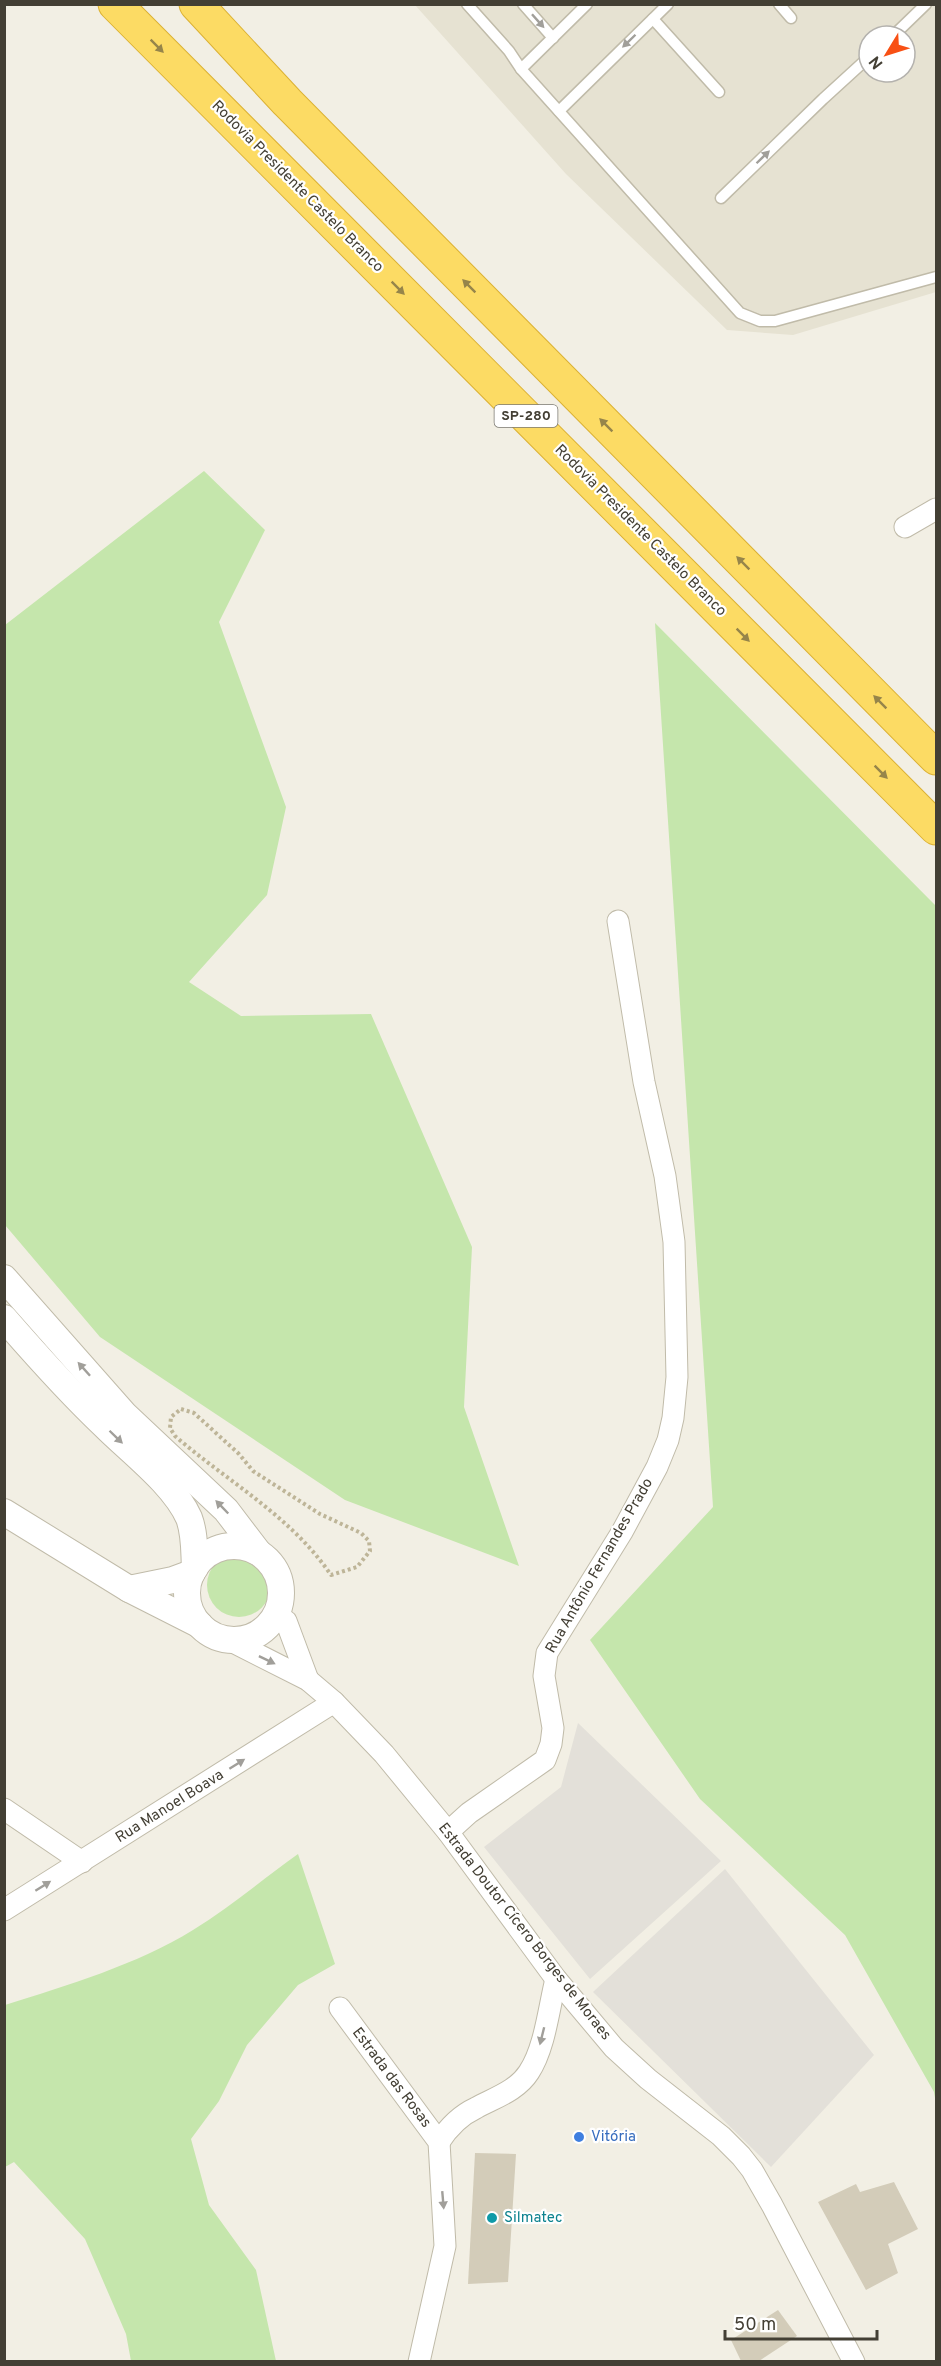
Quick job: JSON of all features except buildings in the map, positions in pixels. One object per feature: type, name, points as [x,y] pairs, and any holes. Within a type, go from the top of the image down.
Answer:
[{"type":"highway","name":"Rodovia Presidente Castelo Branco","points":[[116,4],[936,828]]},
{"type":"highway","name":"SP-280","points":[[196,4],[303,119],[936,758]]},
{"type":"street","points":[[905,527],[936,509]]},
{"type":"street","name":"Rua Antônio Fernandes Prado","points":[[448,1832],[469,1813],[545,1760],[551,1744],[553,1728],[544,1676],[544,1662],[554,1640],[622,1532],[657,1467],[674,1418],[677,1324],[674,1242],[665,1176],[644,1082],[618,921]]},
{"type":"street","points":[[4,1278],[125,1415],[226,1510],[273,1568],[281,1587],[280,1602],[267,1627],[241,1640],[227,1639],[129,1590],[4,1512]]},
{"type":"street","points":[[4,1318],[53,1376],[177,1499],[188,1517],[192,1530],[194,1570]]},
{"type":"street","points":[[200,1625],[192,1613],[188,1600],[188,1586],[194,1570],[204,1557],[230,1546],[244,1547],[258,1552]]},
{"type":"street","points":[[129,1590],[173,1580],[194,1570]]},
{"type":"street","name":"Estrada Doutor Cícero Borges de Moraes","points":[[275,1615],[286,1622],[308,1680]]},
{"type":"street","name":"Estrada Doutor Cícero Borges de Moraes","points":[[227,1639],[308,1680],[334,1702],[384,1754],[448,1832],[556,1979],[614,2048],[648,2079],[721,2136],[752,2170],[854,2361]]},
{"type":"street","name":"Rua Manoel Boava","points":[[4,1910],[334,1702]]},
{"type":"street","points":[[4,1809],[81,1862]]},
{"type":"street","points":[[439,2142],[446,2130],[465,2115],[518,2085],[529,2072],[541,2044],[556,1979]]},
{"type":"street","name":"Estrada das Rosas","points":[[340,2008],[439,2142],[445,2246],[419,2361]]},
{"type":"lane","points":[[467,4],[509,51],[521,69],[735,308],[753,319],[775,321],[936,277]]},
{"type":"lane","points":[[523,4],[553,38]]},
{"type":"lane","points":[[521,69],[588,4]]},
{"type":"lane","points":[[559,111],[668,4]]},
{"type":"lane","points":[[779,4],[791,18]]},
{"type":"lane","points":[[905,24],[926,4]]},
{"type":"lane","points":[[653,19],[719,92]]},
{"type":"lane","points":[[721,198],[857,68]]},
{"type":"path","points":[[181,1409],[194,1413],[239,1454],[253,1471],[320,1514],[361,1533],[369,1541],[370,1551],[357,1567],[331,1575],[315,1551],[284,1520],[175,1436],[170,1428],[171,1417],[181,1409]]},
{"type":"shaded area","points":[[415,5],[936,5],[936,292],[793,335],[727,330],[566,174]]},
{"type":"shaded area","points":[[578,1723],[721,1861],[590,1979],[484,1847],[561,1787]]},
{"type":"shaded area","points":[[725,1869],[874,2055],[771,2167],[593,1992]]},
{"type":"green space","points":[[204,471],[265,530],[219,622],[286,807],[267,895],[189,982],[241,1016],[371,1014],[472,1247],[464,1407],[519,1566],[345,1500],[100,1337],[5,1225],[5,625]]},
{"type":"green space","points":[[655,623],[936,906],[936,2104],[934,2092],[845,1935],[700,1799],[590,1640],[713,1507]]},
{"type":"green space","points":[[239,1553],[257,1559],[265,1567],[271,1585],[265,1603],[257,1611],[239,1617],[221,1611],[213,1603],[207,1585],[213,1567],[221,1559]]},
{"type":"green space","points":[[298,1854],[335,1964],[298,1985],[247,2045],[219,2101],[191,2139],[209,2205],[256,2270],[276,2361],[131,2361],[126,2334],[85,2239],[14,2162],[5,2167],[5,2005],[101,1973],[148,1954],[193,1930],[220,1912]]},
{"type":"place","name":"Vitória","points":[[579,2137]]},
{"type":"place","name":"Silmatec","points":[[492,2218]]}]
